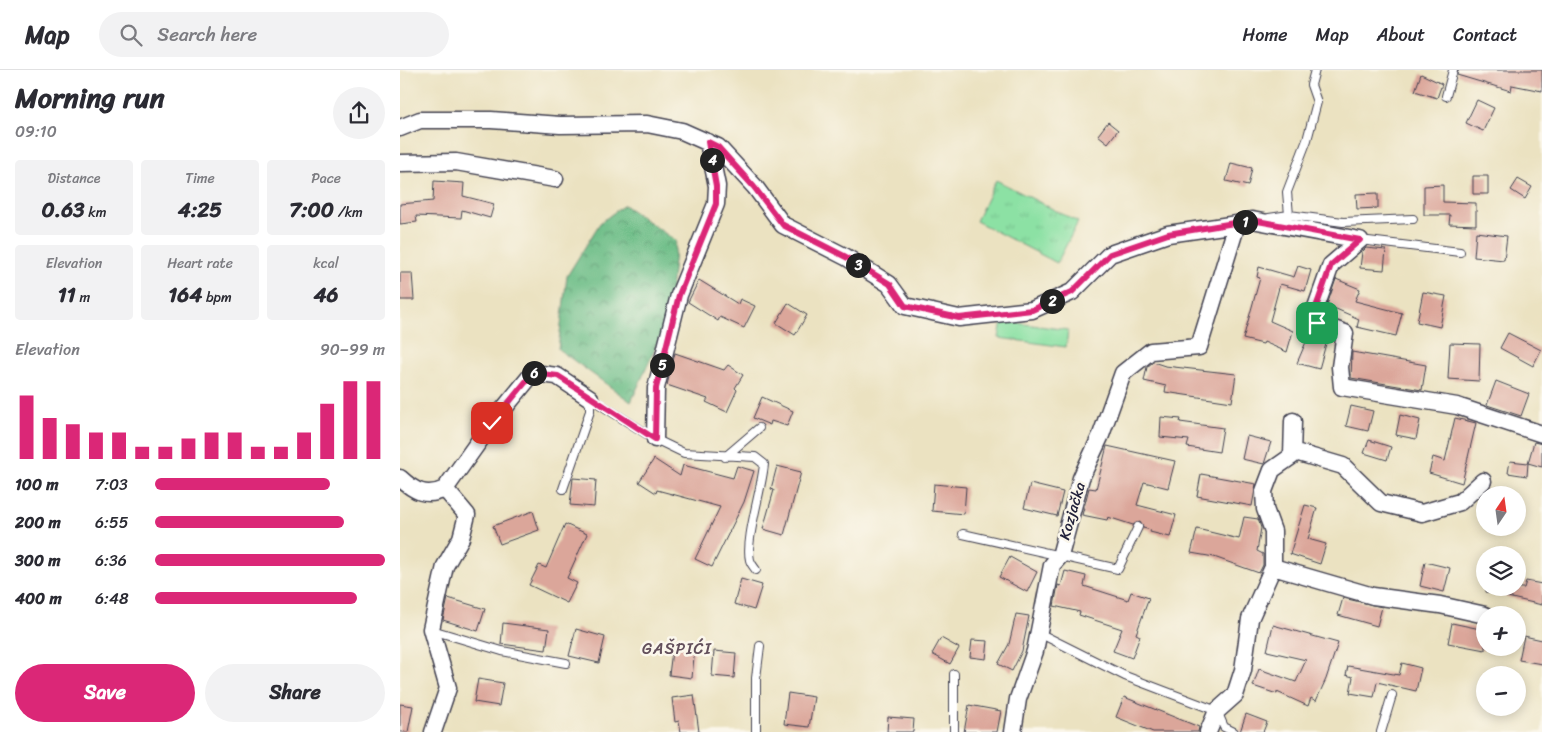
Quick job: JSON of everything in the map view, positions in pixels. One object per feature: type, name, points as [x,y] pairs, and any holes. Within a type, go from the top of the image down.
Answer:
[{"type":"street","points":[[400,128],[420,120],[492,120],[560,125],[647,124],[682,130],[718,147],[754,187],[783,225],[846,257],[890,284],[905,306],[959,318],[1032,310],[1072,292],[1110,254],[1168,234],[1245,222],[1360,240]]},
{"type":"street","points":[[655,439],[656,388],[679,295],[716,204],[716,186],[708,142]]},
{"type":"street","points":[[400,163],[456,162],[555,179]]},
{"type":"street","name":"Kozjačka","points":[[1013,732],[1018,700],[1039,634],[1052,565],[1060,556],[1081,478],[1101,435],[1123,373],[1151,352],[1199,347],[1245,222]]},
{"type":"street","points":[[1360,240],[1331,265],[1315,310],[1317,323],[1345,333],[1340,368],[1342,387],[1457,406],[1542,434]]},
{"type":"street","points":[[400,478],[412,489],[433,495],[445,489],[492,423],[533,373],[558,376],[590,398]]},
{"type":"street","points":[[1208,732],[1216,711],[1234,694],[1243,670],[1250,619],[1273,567],[1273,531],[1265,509],[1264,491],[1272,470],[1292,456],[1294,421]]},
{"type":"street","points":[[1292,451],[1343,466],[1381,504],[1422,513],[1460,502],[1483,481]]},
{"type":"street","points":[[433,732],[448,688],[431,629],[445,566],[461,538],[467,515],[445,489]]},
{"type":"street","points":[[1273,567],[1373,596],[1440,605],[1476,613]]},
{"type":"lane","points":[[1289,215],[1287,192],[1307,140],[1317,102],[1311,85],[1315,70]]},
{"type":"lane","points":[[1446,96],[1453,70]]},
{"type":"lane","points":[[1245,222],[1289,215],[1343,222],[1413,219]]},
{"type":"lane","points":[[1360,240],[1460,252]]},
{"type":"lane","points":[[590,398],[655,439],[684,453],[725,457],[755,457],[764,464],[762,485],[750,545],[750,561],[756,570]]},
{"type":"lane","points":[[563,489],[590,411],[590,398]]},
{"type":"lane","points":[[725,457],[759,428]]},
{"type":"lane","points":[[963,534],[1118,569],[1138,527]]},
{"type":"lane","points":[[431,629],[502,651],[566,663]]},
{"type":"lane","points":[[1039,634],[1125,676],[1216,711],[1224,727],[1234,732]]},
{"type":"lane","points":[[756,732],[756,678],[760,646]]},
{"type":"lane","points":[[954,674],[954,732]]},
{"type":"lane","points":[[1381,732],[1392,696]]},
{"type":"green space","points":[[996,180],[1078,222],[1057,263],[976,221]]},
{"type":"green space","points":[[624,205],[676,241],[668,320],[631,402],[558,349],[567,276],[600,223]]},
{"type":"green space","points":[[1002,321],[1068,330],[1066,347],[999,338]]},
{"type":"building","points":[[1458,70],[1542,70],[1542,91],[1512,85],[1511,91],[1457,75]]},
{"type":"building","points":[[1421,74],[1442,84],[1437,98],[1415,91]]},
{"type":"building","points":[[1477,100],[1494,108],[1483,131],[1466,123]]},
{"type":"building","points":[[1108,122],[1118,130],[1108,143],[1098,135]]},
{"type":"building","points":[[1231,163],[1252,168],[1248,186],[1226,181]]},
{"type":"building","points":[[1473,176],[1488,176],[1488,194],[1473,194]]},
{"type":"building","points":[[1518,179],[1532,187],[1525,199],[1511,190]]},
{"type":"building","points":[[434,181],[464,183],[463,196],[494,204],[490,218],[462,210],[461,218],[416,216],[417,222],[400,224],[400,204],[433,201]]},
{"type":"building","points":[[1443,185],[1443,202],[1476,203],[1476,225],[1449,224],[1450,215],[1424,215],[1424,186]]},
{"type":"building","points":[[1378,193],[1378,208],[1357,209],[1356,194]]},
{"type":"building","points":[[1476,232],[1507,236],[1504,260],[1474,257]]},
{"type":"building","points":[[1366,248],[1386,250],[1384,270],[1360,268],[1362,252]]},
{"type":"building","points":[[1298,266],[1311,270],[1305,291],[1280,284],[1270,321],[1293,331],[1287,352],[1264,342],[1263,344],[1243,339],[1260,278],[1257,277],[1259,267],[1294,277]]},
{"type":"building","points":[[400,273],[412,273],[414,300],[400,300]]},
{"type":"building","points":[[1336,279],[1360,289],[1355,301],[1402,313],[1396,336],[1357,327],[1359,319],[1327,305]]},
{"type":"building","points":[[699,280],[738,304],[740,299],[755,306],[744,328],[720,317],[718,321],[688,302]]},
{"type":"building","points":[[1423,292],[1446,296],[1440,327],[1417,322]]},
{"type":"building","points":[[788,303],[807,315],[795,335],[776,323]]},
{"type":"building","points":[[1508,333],[1541,350],[1533,366],[1500,348]]},
{"type":"building","points":[[1309,335],[1327,340],[1319,369],[1297,363]]},
{"type":"building","points":[[1450,343],[1480,344],[1479,381],[1448,379]]},
{"type":"building","points":[[1352,352],[1426,365],[1422,390],[1351,378]]},
{"type":"building","points":[[675,353],[724,370],[728,365],[743,375],[735,388],[737,390],[727,412],[706,402],[708,399],[667,385]]},
{"type":"building","points":[[1153,362],[1165,366],[1236,374],[1232,402],[1165,392],[1166,386],[1144,381],[1147,367]]},
{"type":"building","points":[[1496,381],[1529,394],[1521,416],[1487,405]]},
{"type":"building","points":[[762,397],[793,411],[787,426],[771,421],[770,425],[753,418]]},
{"type":"building","points":[[1351,406],[1373,411],[1368,431],[1346,426]]},
{"type":"building","points":[[1400,415],[1420,420],[1416,439],[1396,435]]},
{"type":"building","points":[[1161,417],[1181,419],[1180,422],[1223,428],[1219,452],[1187,447],[1189,440],[1160,437]]},
{"type":"building","points":[[1455,418],[1476,423],[1462,483],[1429,473],[1433,457],[1445,461]]},
{"type":"building","points":[[1247,436],[1271,442],[1264,464],[1242,459]]},
{"type":"building","points":[[1369,440],[1391,447],[1387,460],[1364,453]]},
{"type":"building","points":[[1534,442],[1542,444],[1542,467],[1528,463]]},
{"type":"building","points":[[1107,446],[1175,461],[1168,488],[1144,482],[1137,505],[1176,515],[1170,537],[1150,532],[1151,530],[1143,528],[1140,522],[1133,525],[1108,517],[1107,520],[1082,515],[1089,488],[1096,489]]},
{"type":"building","points":[[654,459],[680,476],[683,465],[733,478],[737,466],[754,471],[744,502],[712,567],[695,559],[720,507],[657,490],[656,493],[639,482]]},
{"type":"building","points":[[1510,461],[1528,463],[1527,476],[1508,473]]},
{"type":"building","points":[[777,466],[801,472],[784,535],[763,529],[774,490],[771,489]]},
{"type":"building","points":[[1201,474],[1256,484],[1252,506],[1197,496]]},
{"type":"building","points":[[573,478],[596,480],[594,507],[570,505]]},
{"type":"building","points":[[934,484],[966,487],[964,514],[932,511]]},
{"type":"building","points":[[1030,484],[1063,492],[1057,516],[1024,508]]},
{"type":"building","points":[[1305,505],[1317,508],[1308,539],[1326,544],[1320,564],[1290,554]]},
{"type":"building","points":[[533,511],[539,530],[500,544],[493,526]]},
{"type":"building","points":[[1244,517],[1258,519],[1261,528],[1257,551],[1263,554],[1263,565],[1259,573],[1214,557],[1191,553],[1197,529],[1239,539]]},
{"type":"building","points":[[565,524],[587,534],[567,578],[577,583],[567,603],[529,585],[539,565],[546,568]]},
{"type":"building","points":[[1010,557],[1037,572],[1027,592],[999,577]]},
{"type":"building","points":[[1425,562],[1450,568],[1444,592],[1420,586]]},
{"type":"building","points":[[1065,571],[1086,576],[1084,586],[1128,600],[1131,592],[1149,598],[1136,634],[1140,636],[1132,658],[1113,651],[1122,629],[1079,615],[1080,612],[1054,606],[1058,585],[1061,586]]},
{"type":"building","points":[[741,579],[762,585],[754,610],[734,604]]},
{"type":"building","points":[[1526,581],[1542,584],[1542,605],[1503,596],[1526,596]]},
{"type":"building","points":[[448,598],[485,609],[478,631],[443,620]]},
{"type":"building","points":[[1343,598],[1382,607],[1377,626],[1338,615]]},
{"type":"building","points":[[1016,614],[1029,616],[1022,651],[1012,671],[998,664],[1009,644]]},
{"type":"building","points":[[503,623],[549,629],[546,650],[501,644]]},
{"type":"building","points":[[1452,623],[1476,628],[1476,648],[1448,643]]},
{"type":"building","points":[[1273,625],[1338,643],[1326,679],[1316,701],[1311,698],[1308,706],[1277,692],[1277,694],[1253,686],[1259,669],[1296,682],[1306,660],[1267,651]]},
{"type":"building","points":[[576,629],[605,637],[599,663],[569,656]]},
{"type":"building","points":[[1526,636],[1542,640],[1542,664],[1519,660],[1520,656],[1526,656]]},
{"type":"building","points":[[941,638],[959,648],[950,664],[932,654]]},
{"type":"building","points":[[972,640],[988,641],[986,659],[970,657]]},
{"type":"building","points":[[673,643],[695,646],[692,678],[669,675]]},
{"type":"building","points":[[714,651],[736,653],[734,678],[712,676]]},
{"type":"building","points":[[1402,663],[1421,668],[1416,691],[1377,682],[1374,697],[1350,693],[1353,677],[1346,675],[1348,666],[1399,675]]},
{"type":"building","points":[[478,679],[503,683],[499,706],[474,702]]},
{"type":"building","points":[[788,693],[814,697],[809,727],[784,724]]},
{"type":"building","points":[[694,695],[699,732],[681,732],[679,721],[675,722],[672,698]]},
{"type":"building","points":[[1124,697],[1199,727],[1198,732],[1153,732],[1116,717]]},
{"type":"building","points":[[400,704],[413,706],[408,732],[400,732]]},
{"type":"building","points":[[969,705],[1001,711],[997,732],[964,732]]},
{"type":"building","points":[[1246,714],[1267,722],[1263,732],[1240,732]]},
{"type":"building","points":[[888,717],[914,719],[913,732],[887,732]]},
{"type":"district","name":"GAŠPIĆI","points":[[677,648]]},
{"type":"route","points":[[492,423],[533,373],[558,376],[655,439],[656,388],[679,295],[716,204],[714,165],[708,142],[718,147],[754,187],[783,225],[846,257],[890,284],[905,306],[959,318],[1032,310],[1072,292],[1110,254],[1168,234],[1252,220],[1360,240],[1331,265],[1315,310],[1317,323]]}]
